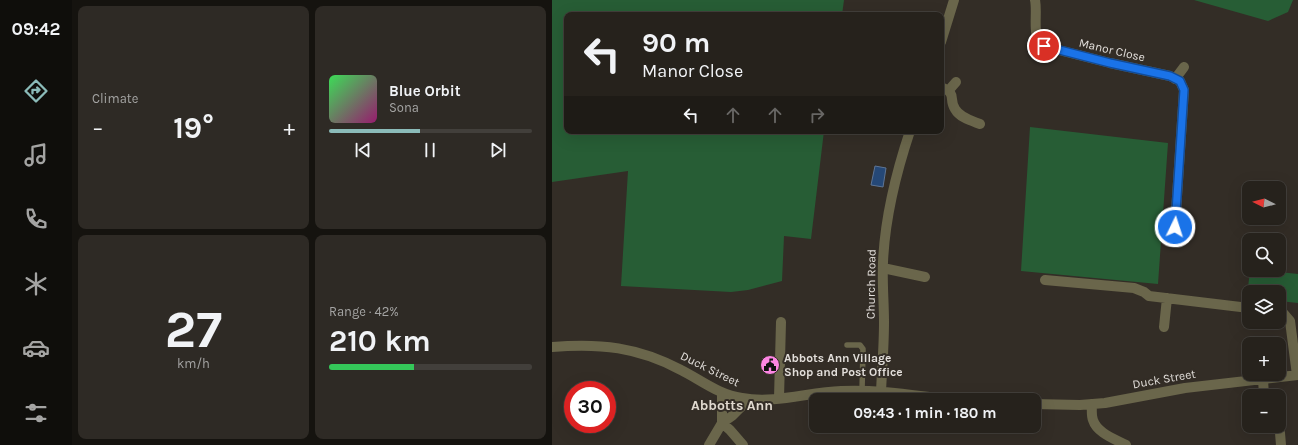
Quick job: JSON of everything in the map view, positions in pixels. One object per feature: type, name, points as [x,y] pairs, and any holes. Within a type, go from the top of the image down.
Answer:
[{"type":"street","points":[[944,32],[954,0]]},
{"type":"street","name":"Manor Close","points":[[1035,0],[1036,30],[1038,40],[1044,46],[1105,62],[1170,76],[1175,79]]},
{"type":"street","points":[[1179,224],[1184,90],[1180,81],[1175,79],[1184,67]]},
{"type":"street","points":[[956,82],[945,88],[952,93],[954,108],[966,119],[980,124]]},
{"type":"street","name":"Church Road","points":[[881,392],[884,324],[884,247],[894,188],[901,157],[909,134]]},
{"type":"street","points":[[883,268],[925,277]]},
{"type":"street","points":[[1045,280],[1134,288],[1149,296],[1242,307]]},
{"type":"street","points":[[1164,327],[1167,298]]},
{"type":"street","points":[[1286,316],[1290,321],[1298,375]]},
{"type":"street","points":[[779,398],[781,322]]},
{"type":"street","name":"Duck Street","points":[[552,347],[613,347],[638,352],[671,364],[722,393],[740,398],[779,398],[840,391],[890,393]]},
{"type":"street","name":"Duck Street","points":[[1286,376],[1298,375]]},
{"type":"street","name":"Duck Street","points":[[1041,404],[1092,404],[1185,388],[1246,381]]},
{"type":"street","points":[[722,393],[722,424]]},
{"type":"street","points":[[709,445],[722,424],[749,399]]},
{"type":"street","points":[[1092,404],[1093,420],[1095,424],[1104,433],[1126,445]]},
{"type":"street","points":[[722,424],[744,445]]},
{"type":"street","points":[[1280,433],[1281,445]]},
{"type":"lane","points":[[847,345],[860,345],[863,349],[862,391]]},
{"type":"green space","points":[[552,0],[844,0],[842,12],[564,12],[564,134],[824,134],[811,239],[784,236],[782,281],[748,290],[731,292],[621,286],[628,171],[552,182]]},
{"type":"green space","points":[[1194,0],[1293,0],[1288,12],[1268,21]]},
{"type":"green space","points":[[1030,127],[1168,143],[1158,284],[1021,271]]},
{"type":"green space","points":[[1286,273],[1298,274],[1298,303],[1286,302],[1286,285],[1248,285],[1249,277],[1286,277]]},
{"type":"water","points":[[875,166],[886,168],[883,187],[871,185]]},
{"type":"place","name":"Abbots Ann Village Shop and Post Office","points":[[770,365]]},
{"type":"district","name":"Abbotts Ann","points":[[732,405]]},
{"type":"route","points":[[1044,46],[1110,63],[1170,76],[1180,81],[1183,85],[1184,90],[1175,227]]}]
